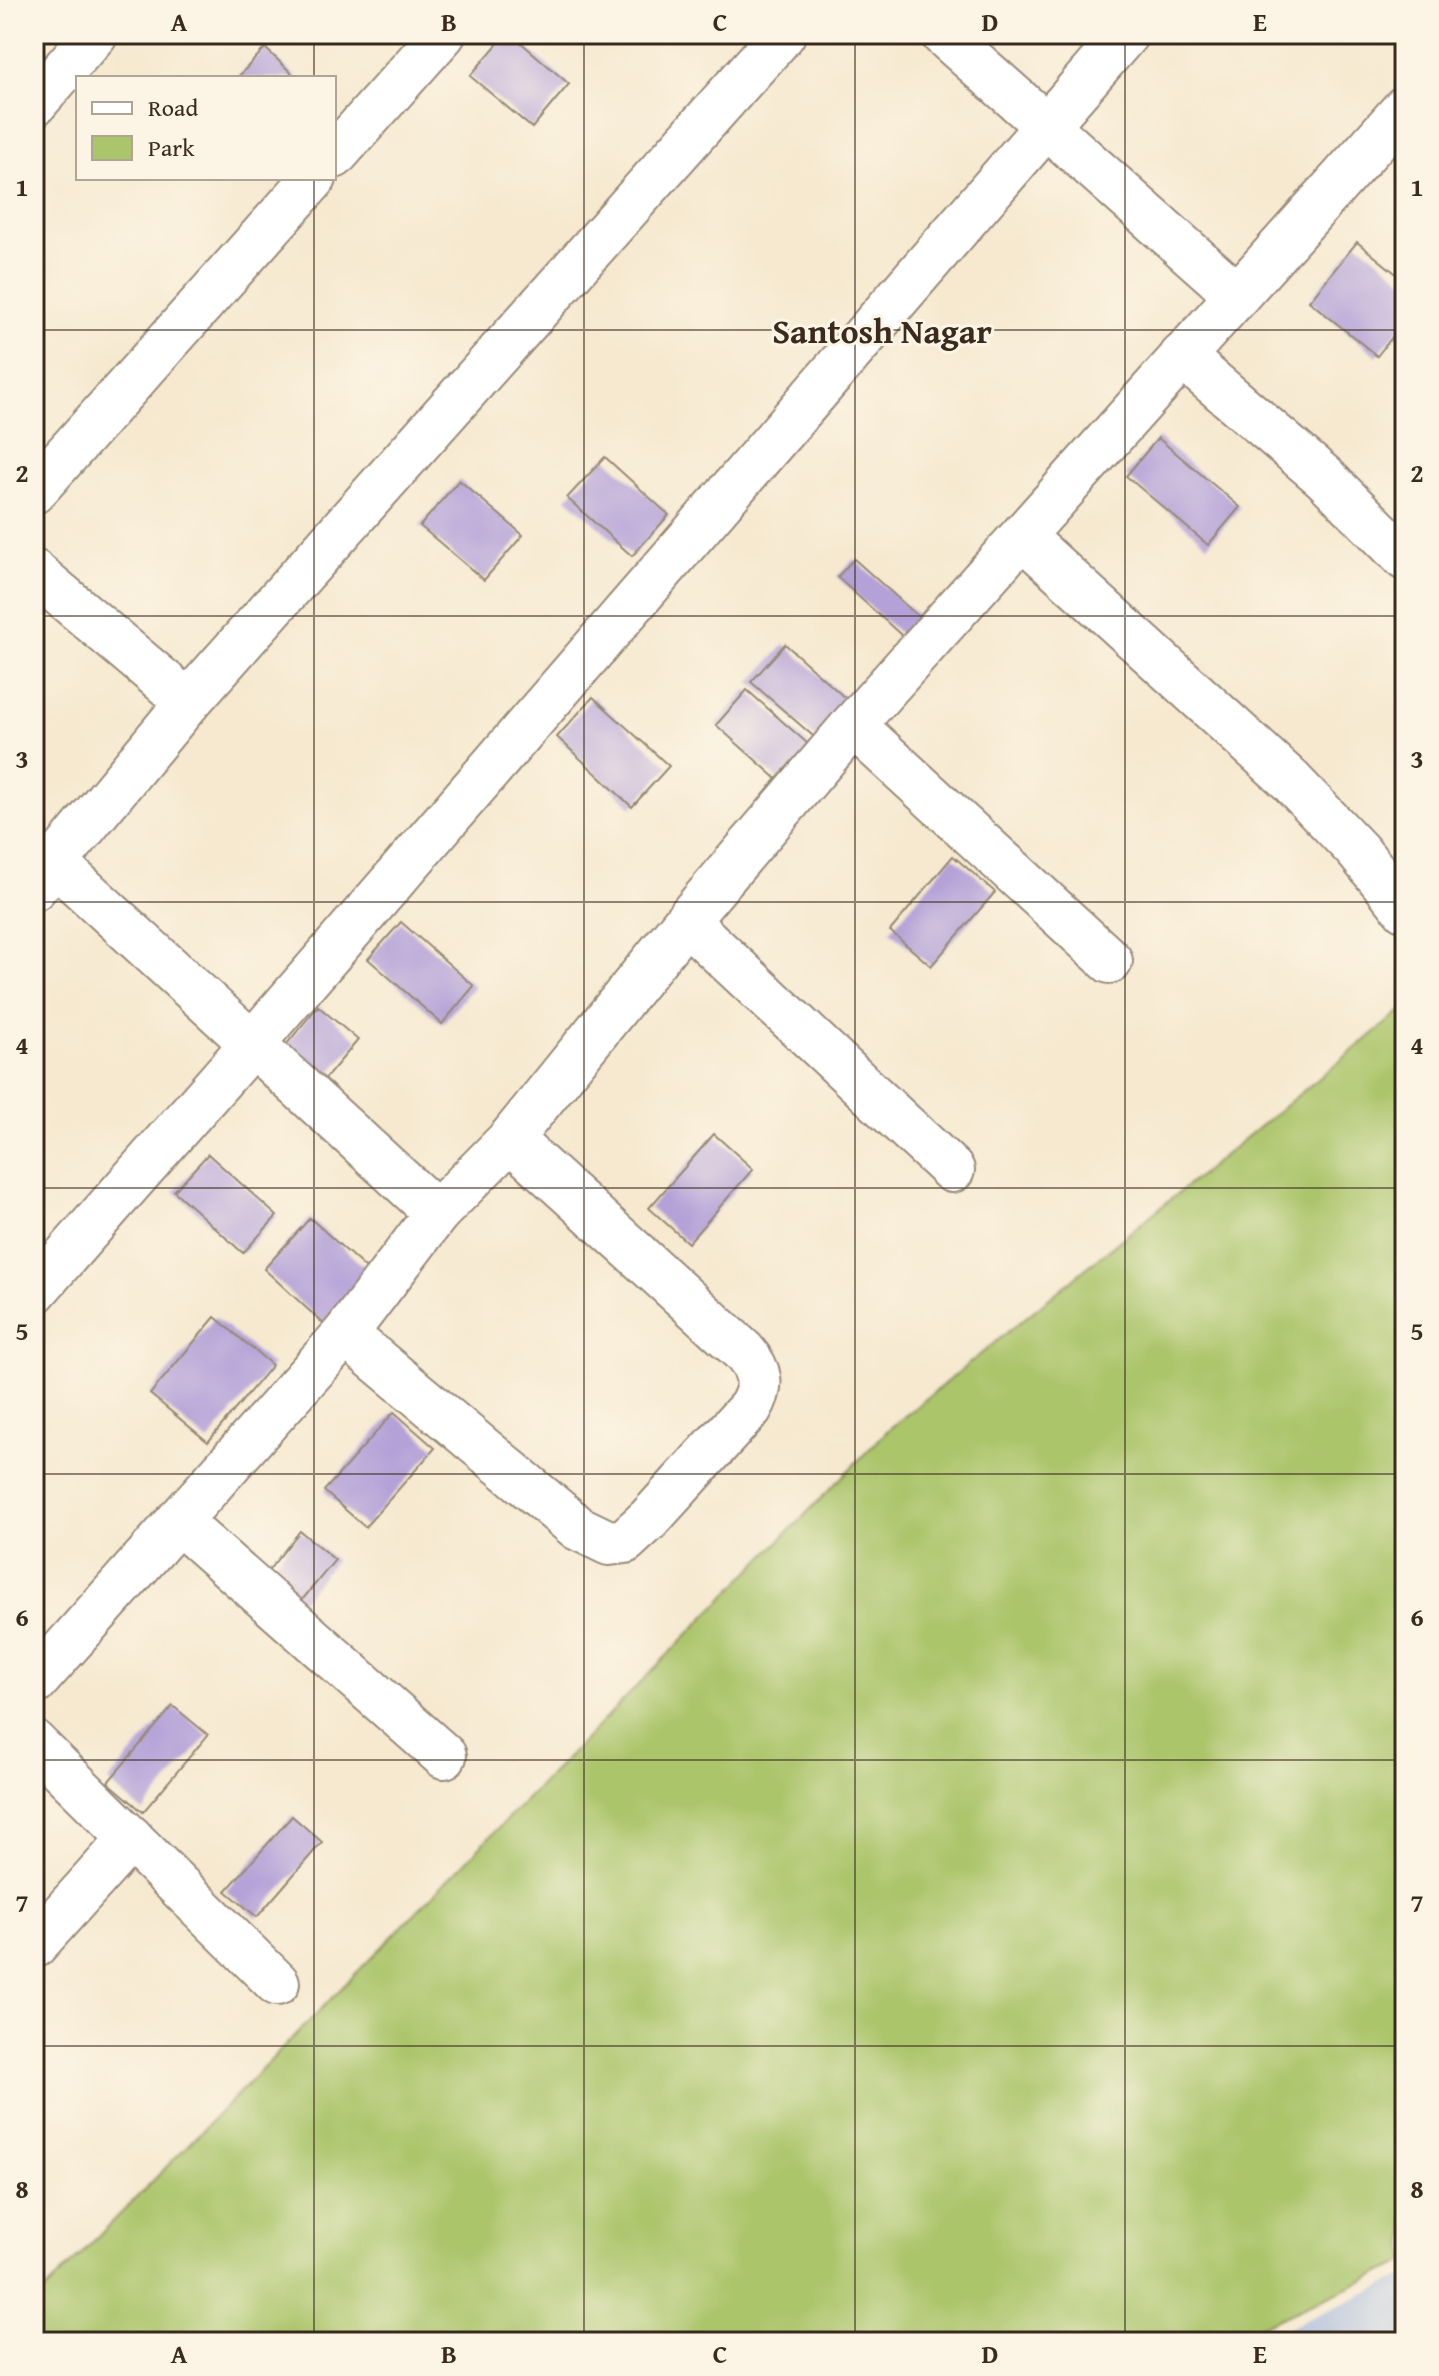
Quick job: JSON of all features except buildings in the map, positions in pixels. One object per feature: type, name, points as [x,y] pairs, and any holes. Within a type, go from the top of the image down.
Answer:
[{"type":"street","points":[[34,104],[95,34]]},
{"type":"street","points":[[336,154],[443,34]]},
{"type":"street","points":[[437,1213],[251,1045],[45,876],[188,702],[783,34]]},
{"type":"street","points":[[943,34],[1237,295]]},
{"type":"street","points":[[34,1292],[1126,34]]},
{"type":"street","points":[[34,1683],[345,1334],[437,1213],[510,1139],[686,921],[853,725],[1405,108]]},
{"type":"street","points":[[34,491],[312,180]]},
{"type":"street","points":[[1182,356],[1324,477],[1405,558]]},
{"type":"street","points":[[1023,537],[1290,780],[1357,850],[1405,909]]},
{"type":"street","points":[[34,572],[188,702]]},
{"type":"street","points":[[853,725],[1110,961]]},
{"type":"street","points":[[686,921],[952,1170]]},
{"type":"street","points":[[345,1334],[578,1528],[609,1543],[625,1541],[649,1519],[750,1408],[759,1388],[760,1376],[755,1364],[510,1139]]},
{"type":"street","points":[[178,1521],[444,1756]]},
{"type":"street","points":[[34,1743],[277,1983]]},
{"type":"street","points":[[34,1946],[131,1838]]},
{"type":"shaded area","points":[[1405,2276],[1405,2342],[1256,2342]]},
{"type":"green space","points":[[1405,1008],[1405,2262],[1225,2342],[34,2342],[34,2307],[43,2293],[889,1429]]},
{"type":"district","name":"Santosh Nagar","points":[[882,331]]}]
